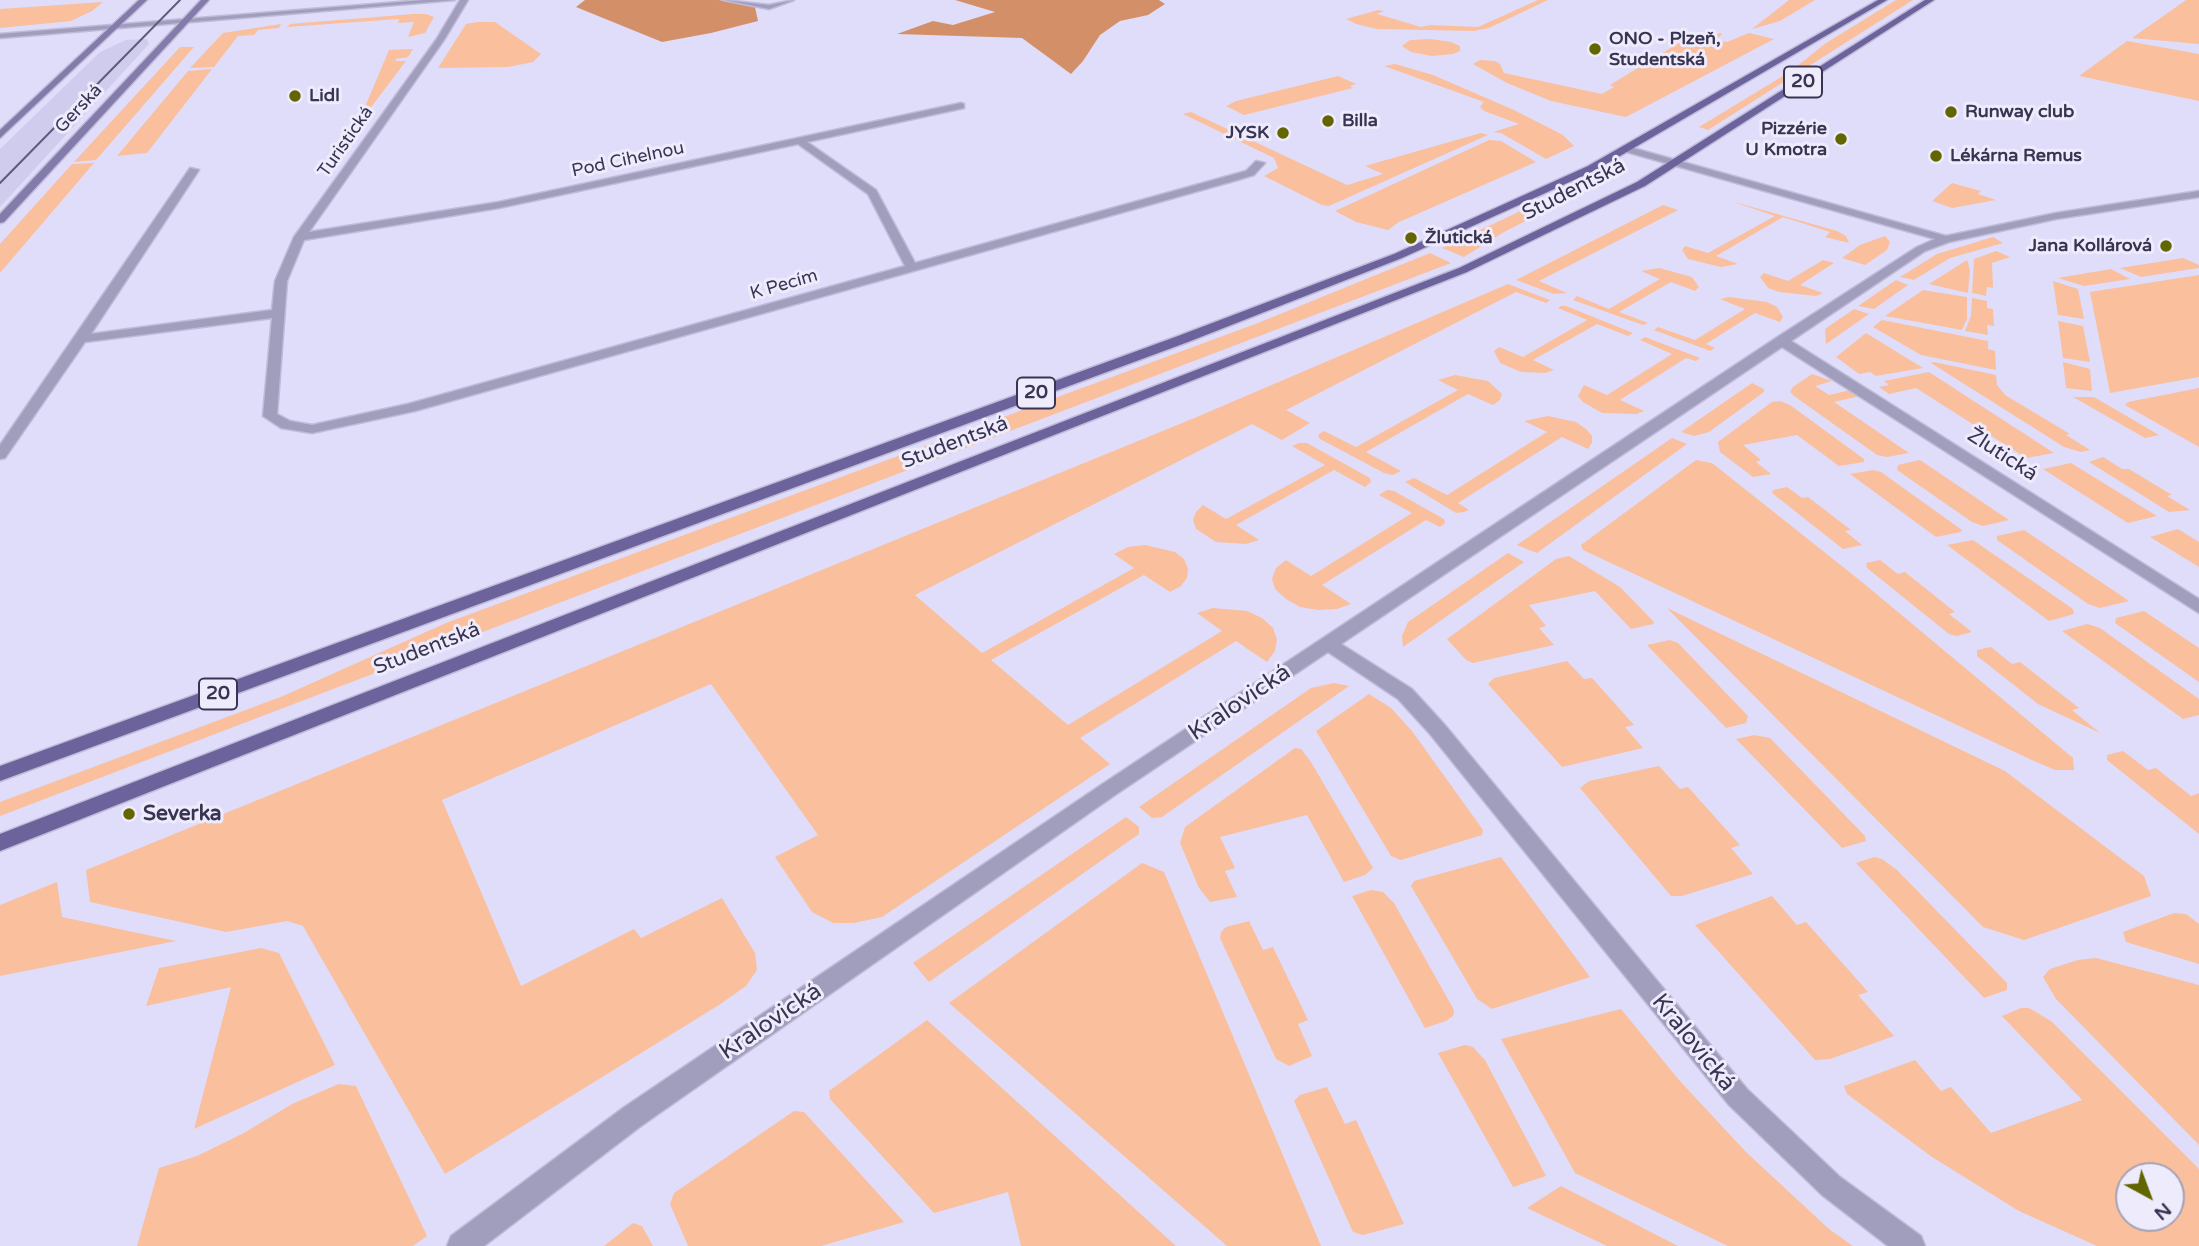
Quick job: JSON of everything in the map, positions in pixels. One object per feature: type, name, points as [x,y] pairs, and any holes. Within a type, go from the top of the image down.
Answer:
[{"type":"main road","name":"Gerská","points":[[0,135],[143,0]]},
{"type":"main road","name":"Gerská","points":[[0,220],[205,0]]},
{"type":"main road","name":"Studentská","points":[[0,774],[1303,294],[1462,229],[1592,168],[1882,0]]},
{"type":"main road","name":"Studentská","points":[[0,843],[1463,270],[1641,184],[1930,0]]},
{"type":"street","points":[[0,36],[452,0]]},
{"type":"street","name":"Turistická","points":[[312,429],[286,425],[270,416],[281,281],[300,237],[432,51],[464,0]]},
{"type":"street","points":[[728,0],[769,7],[790,0]]},
{"type":"street","name":"Pod Cihelnou","points":[[300,237],[499,205],[961,106]]},
{"type":"street","points":[[800,141],[872,192],[912,268]]},
{"type":"street","points":[[1626,149],[1946,239]]},
{"type":"street","name":"K Pecím","points":[[312,429],[410,408],[1230,179],[1250,173],[1260,163]]},
{"type":"street","points":[[0,455],[194,170]]},
{"type":"street","points":[[1328,643],[1911,255],[1946,239],[2056,216],[2199,194]]},
{"type":"street","points":[[81,339],[279,313]]},
{"type":"street","name":"Žlutická","points":[[1781,341],[1818,362],[2199,607]]},
{"type":"street","name":"Kralovická","points":[[461,1246],[632,1116],[1328,643],[1405,694],[1437,729],[1738,1097],[1831,1186],[1911,1246]]},
{"type":"shaded area","points":[[585,0],[719,0],[755,7],[758,21],[662,42],[576,7]]},
{"type":"shaded area","points":[[955,0],[1159,0],[1165,4],[1148,15],[1120,21],[1100,35],[1071,74],[1022,38],[897,34],[933,21],[953,25],[995,12]]},
{"type":"shaded area","points":[[1538,0],[1548,0],[1489,28],[1474,31],[1377,29],[1346,19],[1378,10],[1384,11],[1377,14],[1421,27],[1478,27]]},
{"type":"shaded area","points":[[1789,0],[1815,0],[1780,21],[1752,29]]},
{"type":"shaded area","points":[[1896,0],[1913,0],[1708,130],[1699,127],[1791,71],[1826,43]]},
{"type":"shaded area","points":[[2186,0],[2199,0],[2199,44],[2132,38]]},
{"type":"shaded area","points":[[103,2],[92,11],[71,21],[0,28],[0,9]]},
{"type":"shaded area","points":[[413,14],[434,17],[425,33],[408,37],[414,22],[398,23],[399,19],[287,27],[290,24]]},
{"type":"shaded area","points":[[495,22],[541,54],[533,62],[508,67],[438,68],[466,24]]},
{"type":"shaded area","points":[[281,24],[279,28],[258,30],[254,35],[238,36],[214,67],[190,68],[223,33]]},
{"type":"shaded area","points":[[1749,33],[1774,39],[1626,117],[1551,101],[1507,83],[1473,64],[1480,60],[1495,61],[1500,64],[1504,73],[1602,94],[1614,87],[1610,85],[1682,41],[1674,39],[1681,35],[1707,40],[1722,34],[1716,40],[1727,42]]},
{"type":"shaded area","points":[[147,39],[149,44],[0,207],[0,149],[100,52],[126,40]]},
{"type":"shaded area","points":[[1410,40],[1451,42],[1460,46],[1460,51],[1432,56],[1411,52],[1402,46]]},
{"type":"shaded area","points":[[2127,41],[2199,54],[2199,101],[2079,76]]},
{"type":"shaded area","points":[[180,47],[194,47],[96,160],[74,162]]},
{"type":"shaded area","points":[[413,49],[408,57],[396,59],[395,61],[406,61],[366,114],[362,114],[389,50]]},
{"type":"shaded area","points":[[1395,64],[1433,75],[1514,110],[1563,135],[1574,146],[1546,159],[1501,133],[1493,132],[1519,124],[1484,111],[1480,107],[1484,102],[1384,66]]},
{"type":"shaded area","points":[[212,69],[147,153],[117,156],[188,71]]},
{"type":"shaded area","points":[[1338,76],[1356,84],[1350,86],[1353,88],[1244,115],[1226,106],[1236,101]]},
{"type":"shaded area","points":[[1191,112],[1347,185],[1383,174],[1365,166],[1481,133],[1488,135],[1329,206],[1264,176],[1278,168],[1274,158],[1183,114]]},
{"type":"shaded area","points":[[1489,140],[1501,141],[1536,162],[1399,222],[1388,230],[1356,222],[1335,211]]},
{"type":"shaded area","points":[[94,163],[0,273],[0,244],[72,164]]},
{"type":"shaded area","points":[[1595,176],[1606,180],[1504,232],[1464,257],[1442,248]]},
{"type":"shaded area","points":[[1952,183],[1981,191],[1978,194],[1996,200],[1952,208],[1932,201]]},
{"type":"shaded area","points":[[1731,201],[1837,231],[1846,236],[1849,243],[1825,237],[1830,232],[1783,217],[1716,256],[1738,264],[1721,267],[1688,259],[1682,250],[1685,246],[1708,253],[1775,216]]},
{"type":"shaded area","points":[[1663,205],[1678,210],[1539,281],[1567,293],[1554,294],[1516,280]]},
{"type":"shaded area","points":[[1885,236],[1890,242],[1887,250],[1865,265],[1842,258],[1860,245]]},
{"type":"shaded area","points":[[1993,237],[2003,243],[1950,258],[1914,280],[1900,277],[1937,254]]},
{"type":"shaded area","points":[[1996,251],[2010,257],[1992,263],[1993,288],[1987,287],[1986,296],[1972,293],[1974,259]]},
{"type":"shaded area","points":[[1430,253],[1451,263],[0,816],[0,802],[283,696],[446,623],[1258,323]]},
{"type":"shaded area","points":[[2183,258],[2199,265],[2199,268],[2141,277],[2120,268]]},
{"type":"shaded area","points":[[1823,260],[1834,263],[1800,285],[1823,293],[1816,296],[1779,292],[1768,288],[1760,277],[1764,273],[1788,281]]},
{"type":"shaded area","points":[[1967,260],[1970,270],[1968,293],[1929,284]]},
{"type":"shaded area","points":[[1659,268],[1692,277],[1699,287],[1695,291],[1671,282],[1619,312],[1648,323],[1643,325],[1573,300],[1577,296],[1609,309],[1660,279],[1641,271]]},
{"type":"shaded area","points":[[2111,269],[2130,279],[2084,286],[2058,278]]},
{"type":"shaded area","points":[[2199,275],[2199,377],[2110,393],[2090,292]]},
{"type":"shaded area","points":[[1896,280],[1908,285],[1874,309],[1858,306]]},
{"type":"shaded area","points":[[2053,281],[2078,289],[2084,319],[2058,315]]},
{"type":"shaded area","points":[[1508,284],[1550,300],[1546,303],[1516,292],[1286,410],[1310,423],[1282,440],[1252,424],[915,595],[982,653],[1134,568],[1114,554],[1128,547],[1145,545],[1175,552],[1184,559],[1188,569],[1187,578],[1181,586],[1170,592],[1144,575],[991,660],[1068,725],[1222,631],[1197,613],[1213,608],[1247,611],[1262,618],[1273,628],[1277,640],[1275,651],[1267,662],[1236,641],[1080,738],[1110,764],[882,917],[854,923],[833,923],[812,912],[775,857],[818,835],[711,684],[442,800],[521,986],[634,929],[641,938],[722,898],[755,953],[757,970],[746,986],[719,1005],[445,1174],[303,926],[287,921],[226,932],[90,902],[86,870],[1192,419]]},
{"type":"shaded area","points":[[1923,290],[1967,297],[1967,319],[1962,330],[1885,316]]},
{"type":"shaded area","points":[[1729,297],[1767,302],[1777,307],[1783,317],[1780,322],[1755,313],[1706,344],[1715,348],[1710,351],[1654,330],[1658,327],[1695,340],[1745,309],[1720,299]]},
{"type":"shaded area","points":[[1972,298],[1987,301],[1987,308],[1993,309],[1994,326],[1987,325],[1988,335],[1965,331],[1971,316]]},
{"type":"shaded area","points":[[1561,306],[1633,333],[1628,336],[1597,324],[1533,360],[1554,370],[1545,373],[1521,372],[1500,363],[1494,351],[1499,347],[1523,357],[1587,320],[1558,308]]},
{"type":"shaded area","points":[[1854,309],[1869,314],[1826,344],[1825,329]]},
{"type":"shaded area","points":[[1882,320],[1988,341],[1988,349],[1995,351],[1996,370],[1921,355],[1873,327]]},
{"type":"shaded area","points":[[2058,321],[2083,326],[2090,362],[2063,358]]},
{"type":"shaded area","points":[[1866,333],[1923,368],[1876,376],[1870,372],[1859,374],[1836,357]]},
{"type":"shaded area","points":[[1645,337],[1700,358],[1696,361],[1686,358],[1620,400],[1644,411],[1637,414],[1602,413],[1583,402],[1578,396],[1584,385],[1607,395],[1672,354],[1640,340]]},
{"type":"shaded area","points":[[2063,362],[2090,369],[2092,391],[2066,388]]},
{"type":"shaded area","points":[[1931,363],[1996,375],[1997,385],[2005,395],[2070,434],[2066,435],[2090,450],[2081,452],[2064,447]]},
{"type":"shaded area","points":[[1929,372],[2054,453],[2026,458],[1916,388],[1889,394],[1879,387],[1889,385],[1884,381]]},
{"type":"shaded area","points":[[1812,374],[1832,381],[1815,386],[1829,395],[1850,390],[1860,396],[1834,402],[1909,453],[1887,457],[1877,455],[1790,392]]},
{"type":"shaded area","points":[[1455,375],[1488,381],[1502,394],[1500,400],[1493,405],[1468,394],[1366,452],[1401,471],[1393,475],[1384,473],[1320,439],[1318,435],[1324,431],[1356,447],[1458,390],[1438,380]]},
{"type":"shaded area","points":[[1752,383],[1764,389],[1764,392],[1709,432],[1694,436],[1681,432]]},
{"type":"shaded area","points":[[2199,388],[2199,447],[2125,405],[2128,402]]},
{"type":"shaded area","points":[[2073,397],[2094,397],[2159,435],[2145,438]]},
{"type":"shaded area","points":[[1780,401],[1790,405],[1864,459],[1864,462],[1839,466],[1797,435],[1743,445],[1761,460],[1756,462],[1771,474],[1753,477],[1720,452],[1718,442],[1772,402]]},
{"type":"shaded area","points":[[1548,416],[1576,422],[1586,429],[1592,436],[1588,449],[1562,437],[1458,503],[1469,510],[1456,513],[1405,482],[1414,478],[1447,495],[1547,432],[1524,421]]},
{"type":"shaded area","points":[[1672,438],[1687,444],[1537,553],[1517,545]]},
{"type":"shaded area","points":[[1307,443],[1370,478],[1371,482],[1365,487],[1334,470],[1236,525],[1259,540],[1246,544],[1216,542],[1196,529],[1193,520],[1203,505],[1226,519],[1325,465],[1292,446]]},
{"type":"shaded area","points":[[2103,457],[2172,495],[2167,496],[2190,510],[2169,512],[2089,462]]},
{"type":"shaded area","points":[[1696,460],[1712,463],[1862,582],[2073,758],[2074,770],[2055,770],[2034,761],[1583,550],[1581,545]]},
{"type":"shaded area","points":[[1920,460],[2009,520],[1983,526],[1972,522],[1897,470],[1898,465]]},
{"type":"shaded area","points":[[2071,463],[2157,516],[2128,523],[2043,469]]},
{"type":"shaded area","points":[[1873,470],[1881,472],[1962,530],[1961,532],[1936,537],[1850,474]]},
{"type":"shaded area","points":[[1787,487],[1802,498],[1808,497],[1851,530],[1845,531],[1862,545],[1843,549],[1772,493],[1773,490]]},
{"type":"shaded area","points":[[1387,490],[1394,491],[1444,519],[1445,523],[1440,527],[1426,520],[1322,585],[1351,604],[1337,609],[1300,607],[1275,589],[1272,579],[1276,568],[1286,560],[1311,576],[1412,513],[1379,495]]},
{"type":"shaded area","points":[[2178,529],[2199,542],[2199,567],[2150,537]]},
{"type":"shaded area","points":[[2024,530],[2129,601],[2100,608],[2088,604],[1997,540],[1997,536]]},
{"type":"shaded area","points":[[1973,540],[2073,609],[2074,614],[2049,621],[1947,545]]},
{"type":"shaded area","points":[[1508,553],[1524,562],[1403,647],[1402,636],[1408,622]]},
{"type":"shaded area","points":[[1569,556],[1620,587],[1653,624],[1631,629],[1595,591],[1529,605],[1546,626],[1539,628],[1554,645],[1473,663],[1466,660],[1447,639],[1556,559]]},
{"type":"shaded area","points":[[1880,560],[1898,574],[1905,572],[1955,612],[1949,614],[1972,632],[1957,636],[1949,634],[1867,568],[1866,563]]},
{"type":"shaded area","points":[[1667,608],[2005,771],[2144,876],[2151,896],[2024,940],[1983,927]]},
{"type":"shaded area","points":[[2144,611],[2199,648],[2199,682],[2115,623],[2116,618]]},
{"type":"shaded area","points":[[2087,624],[2100,628],[2199,699],[2199,715],[2183,719],[2062,631]]},
{"type":"shaded area","points":[[1670,640],[1678,643],[1748,716],[1746,723],[1726,728],[1647,645]]},
{"type":"shaded area","points":[[1991,647],[2012,664],[2020,662],[2079,708],[2072,710],[2100,733],[2038,704],[1977,656],[1977,650]]},
{"type":"shaded area","points":[[1567,661],[1584,679],[1592,678],[1634,725],[1625,727],[1643,748],[1562,767],[1488,684],[1494,678]]},
{"type":"shaded area","points":[[1334,683],[1349,686],[1162,817],[1152,818],[1139,807],[1311,688]]},
{"type":"shaded area","points":[[1369,694],[1391,708],[1412,731],[1483,830],[1482,835],[1401,860],[1391,856],[1316,731]]},
{"type":"shaded area","points":[[1754,735],[1770,738],[1865,836],[1866,841],[1842,848],[1736,739]]},
{"type":"shaded area","points":[[1295,748],[1301,749],[1311,762],[1373,868],[1365,875],[1344,882],[1307,815],[1220,837],[1235,868],[1225,871],[1237,897],[1210,902],[1199,888],[1180,843],[1185,827]]},
{"type":"shaded area","points":[[2123,751],[2148,770],[2156,768],[2191,796],[2199,793],[2199,834],[2107,760],[2107,755]]},
{"type":"shaded area","points":[[1659,766],[1680,789],[1688,787],[1740,845],[1731,848],[1753,874],[1682,896],[1671,896],[1580,788],[1589,781]]},
{"type":"shaded area","points":[[1126,817],[1139,827],[1139,834],[929,982],[913,963]]},
{"type":"shaded area","points":[[1501,857],[1590,977],[1492,1009],[1477,999],[1411,886],[1414,881]]},
{"type":"shaded area","points":[[1874,857],[1882,859],[1897,870],[2007,983],[2007,990],[1984,998],[1856,863]]},
{"type":"shaded area","points":[[1142,863],[1164,872],[1321,1246],[1227,1246],[949,1003]]},
{"type":"shaded area","points":[[57,882],[62,917],[176,941],[0,976],[0,905]]},
{"type":"shaded area","points":[[1371,890],[1383,892],[1394,903],[1454,1010],[1453,1016],[1446,1021],[1425,1028],[1352,896]]},
{"type":"shaded area","points":[[1772,896],[1797,925],[1806,922],[1868,992],[1858,995],[1894,1036],[1830,1059],[1815,1060],[1695,925]]},
{"type":"shaded area","points":[[2174,913],[2186,914],[2199,924],[2199,964],[2126,942],[2123,932]]},
{"type":"shaded area","points":[[1249,921],[1263,950],[1273,947],[1308,1020],[1298,1024],[1312,1056],[1289,1066],[1276,1059],[1220,938],[1226,927]]},
{"type":"shaded area","points":[[261,948],[279,953],[335,1065],[194,1129],[231,987],[146,1006],[159,968]]},
{"type":"shaded area","points":[[2096,958],[2199,985],[2199,1145],[2056,999],[2043,977],[2050,969],[2078,960]]},
{"type":"shaded area","points":[[2021,1008],[2029,1008],[2051,1021],[2199,1169],[2199,1246],[2097,1246],[2019,1211],[1932,1157],[1847,1094],[1844,1086],[1915,1060],[1941,1091],[1951,1087],[1991,1133],[2082,1100],[2002,1016]]},
{"type":"shaded area","points":[[1621,1009],[1679,1080],[1746,1152],[1829,1229],[1853,1246],[1728,1246],[1575,1173],[1501,1039]]},
{"type":"shaded area","points":[[927,1020],[1176,1246],[1021,1246],[1008,1192],[934,1213],[830,1099],[829,1091]]},
{"type":"shaded area","points":[[1465,1045],[1473,1047],[1485,1060],[1546,1176],[1513,1187],[1438,1053]]},
{"type":"shaded area","points":[[339,1084],[356,1086],[427,1236],[413,1246],[137,1246],[159,1168],[197,1156],[244,1133],[292,1104]]},
{"type":"shaded area","points":[[1327,1087],[1345,1124],[1356,1120],[1404,1224],[1363,1235],[1353,1232],[1294,1101],[1300,1095]]},
{"type":"shaded area","points":[[794,1111],[804,1112],[904,1222],[821,1246],[688,1246],[670,1204],[674,1193]]},
{"type":"shaded area","points":[[1561,1186],[1678,1246],[1607,1246],[1527,1208]]},
{"type":"shaded area","points":[[633,1223],[642,1226],[653,1246],[604,1246]]},
{"type":"tram line","points":[[0,183],[180,0]]},
{"type":"place","name":"ONO - Plzeň, Studentská","points":[[1595,49]]},
{"type":"place","name":"Lidl","points":[[295,96]]},
{"type":"place","name":"Runway club","points":[[1951,112]]},
{"type":"place","name":"Billa","points":[[1328,121]]},
{"type":"place","name":"JYSK","points":[[1283,133]]},
{"type":"place","name":"Pizzérie U Kmotra","points":[[1841,139]]},
{"type":"place","name":"Lékárna Remus","points":[[1936,156]]},
{"type":"place","name":"Žlutická","points":[[1411,238]]},
{"type":"place","name":"Jana Kollárová","points":[[2166,246]]},
{"type":"place","name":"Severka","points":[[129,814]]}]
